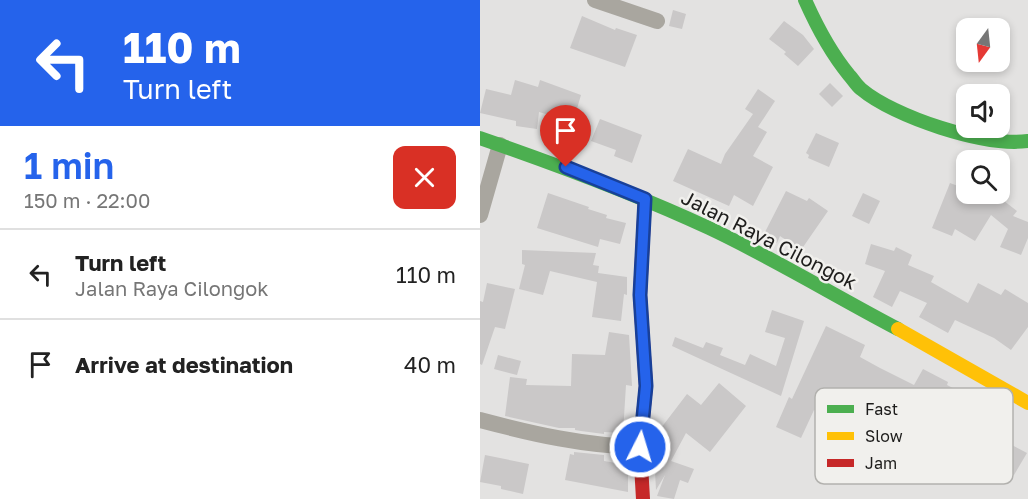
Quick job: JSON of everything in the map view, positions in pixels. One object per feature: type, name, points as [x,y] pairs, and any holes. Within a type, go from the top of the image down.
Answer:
[{"type":"main road","points":[[806,0],[818,32],[861,88],[923,121],[961,133],[1006,143],[1028,141]]},
{"type":"main road","name":"Jalan Raya Cilongok","points":[[480,138],[566,167],[711,229],[931,346],[1001,388]]},
{"type":"main road","points":[[643,499],[640,447],[646,386],[640,295],[645,199]]},
{"type":"main road","name":"Jalan Raya Cilongok","points":[[1013,395],[1028,404]]},
{"type":"street","points":[[595,0],[657,21]]},
{"type":"street","points":[[480,215],[500,145]]},
{"type":"street","points":[[480,420],[581,443],[609,447],[640,447]]},
{"type":"building","points":[[673,10],[686,14],[682,29],[669,26]]},
{"type":"building","points":[[582,16],[615,30],[616,28],[637,35],[625,67],[570,48]]},
{"type":"building","points":[[784,21],[803,35],[814,49],[798,66],[784,54],[786,52],[769,39]]},
{"type":"building","points":[[515,80],[538,87],[540,80],[581,95],[573,122],[539,112],[537,129],[516,126],[516,121],[480,113],[486,89],[511,95]]},
{"type":"building","points":[[830,83],[843,96],[832,107],[819,94]]},
{"type":"building","points":[[758,89],[775,101],[758,127],[767,132],[753,156],[773,167],[753,206],[734,195],[729,206],[673,181],[688,149],[721,164],[725,154],[753,114],[745,109]]},
{"type":"building","points":[[600,119],[642,135],[632,163],[614,156],[616,150],[591,141]]},
{"type":"building","points":[[816,133],[839,143],[829,167],[808,158],[809,155],[806,153]]},
{"type":"building","points":[[950,183],[956,185],[956,204],[1008,204],[1017,211],[1013,216],[1028,222],[1028,238],[1021,255],[1000,247],[1008,229],[991,215],[975,241],[955,229],[952,236],[932,228]]},
{"type":"building","points":[[786,191],[807,201],[809,198],[828,211],[801,250],[780,236],[777,243],[763,236]]},
{"type":"building","points":[[548,193],[589,207],[588,209],[607,215],[606,218],[626,223],[620,244],[600,239],[598,247],[537,228]]},
{"type":"building","points":[[863,193],[880,201],[869,224],[852,216]]},
{"type":"building","points":[[871,244],[894,251],[896,247],[912,255],[908,265],[934,276],[931,282],[968,303],[978,283],[1001,295],[1005,289],[1028,303],[1028,327],[1011,350],[994,338],[955,320],[948,333],[919,317],[927,303],[900,291],[892,307],[873,297],[885,271],[865,264]]},
{"type":"building","points":[[522,250],[596,253],[593,265],[599,266],[598,273],[627,277],[627,295],[624,294],[621,321],[592,317],[597,282],[550,271],[543,295],[519,289],[525,265],[522,264]]},
{"type":"building","points":[[487,283],[515,289],[505,329],[495,327],[482,365],[480,364],[480,301],[483,302]]},
{"type":"building","points":[[772,310],[804,321],[781,396],[672,346],[675,337],[703,348],[706,342],[723,348],[720,355],[745,365],[750,354],[776,366],[785,338],[765,332]]},
{"type":"building","points":[[826,326],[865,345],[860,357],[914,385],[923,369],[948,382],[947,385],[953,388],[815,388],[815,410],[801,438],[776,427],[789,397],[792,399]]},
{"type":"building","points":[[609,332],[629,335],[632,386],[626,385],[623,433],[604,432],[604,434],[575,430],[575,428],[559,428],[505,416],[510,377],[527,379],[526,385],[571,386],[572,354],[605,355]]},
{"type":"building","points":[[498,355],[521,361],[517,375],[494,369]]},
{"type":"building","points":[[719,383],[746,406],[710,452],[686,433],[671,461],[694,469],[688,483],[680,480],[674,499],[657,496],[665,475],[656,490],[655,471],[663,448],[654,444],[661,428],[687,394],[701,405]]},
{"type":"building","points":[[1013,446],[1027,453],[1013,474]]},
{"type":"building","points":[[574,452],[604,455],[604,461],[628,465],[628,492],[565,480],[570,454],[574,455]]},
{"type":"building","points":[[485,455],[529,464],[523,494],[480,482]]},
{"type":"traffic: fast","points":[[805,0],[819,30],[842,66],[859,87],[876,100],[917,119],[965,135],[1010,142],[1028,141]]},
{"type":"traffic: fast","points":[[480,138],[596,180],[709,228],[898,329]]},
{"type":"traffic: slow","points":[[898,329],[1002,388]]},
{"type":"traffic: slow","points":[[1013,394],[1028,403]]},
{"type":"traffic: jam","points":[[643,499],[640,447],[646,386],[640,295],[645,199]]},
{"type":"route","points":[[566,167],[645,199],[640,295],[646,386],[640,447]]}]
